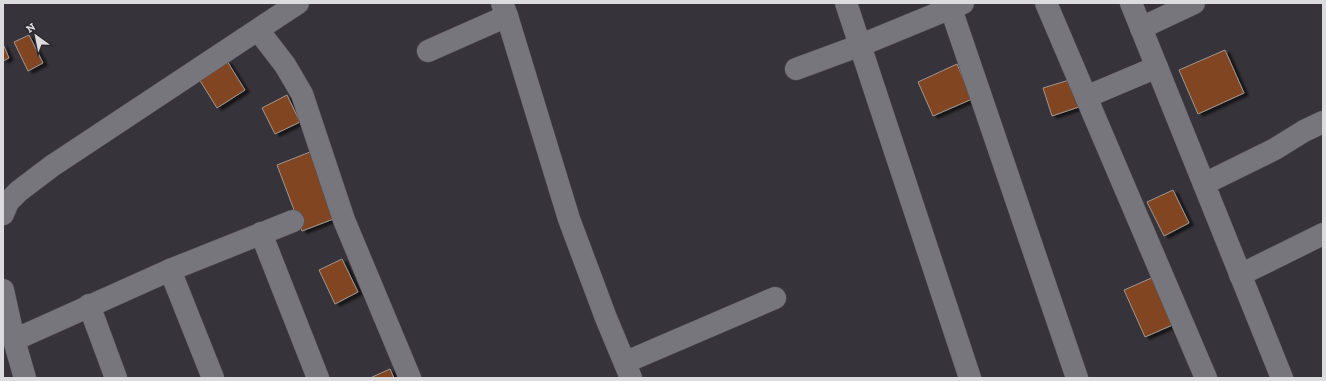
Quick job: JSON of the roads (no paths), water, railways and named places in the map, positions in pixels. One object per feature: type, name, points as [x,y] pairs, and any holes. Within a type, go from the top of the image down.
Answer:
[{"type":"street","points":[[3,214],[8,202],[19,191],[52,166],[298,3]]},
{"type":"street","points":[[846,3],[970,378]]},
{"type":"street","points":[[1046,3],[1206,378]]},
{"type":"street","points":[[1131,3],[1282,378]]},
{"type":"street","points":[[1141,28],[1194,3]]},
{"type":"street","points":[[796,69],[861,45],[954,5],[1077,378]]},
{"type":"street","points":[[428,51],[505,10],[569,219],[606,318],[628,370],[775,298]]},
{"type":"street","points":[[258,30],[285,66],[302,94],[344,220],[410,378]]},
{"type":"street","points":[[1086,97],[1157,67]]},
{"type":"street","points":[[1204,184],[1275,149],[1304,131],[1323,122]]},
{"type":"street","points":[[14,340],[89,305],[170,270],[292,221]]},
{"type":"street","points":[[261,233],[318,378]]},
{"type":"street","points":[[1240,275],[1323,234]]},
{"type":"street","points":[[170,270],[212,378]]},
{"type":"street","points":[[3,290],[14,340],[25,378]]},
{"type":"street","points":[[89,305],[116,378]]}]
